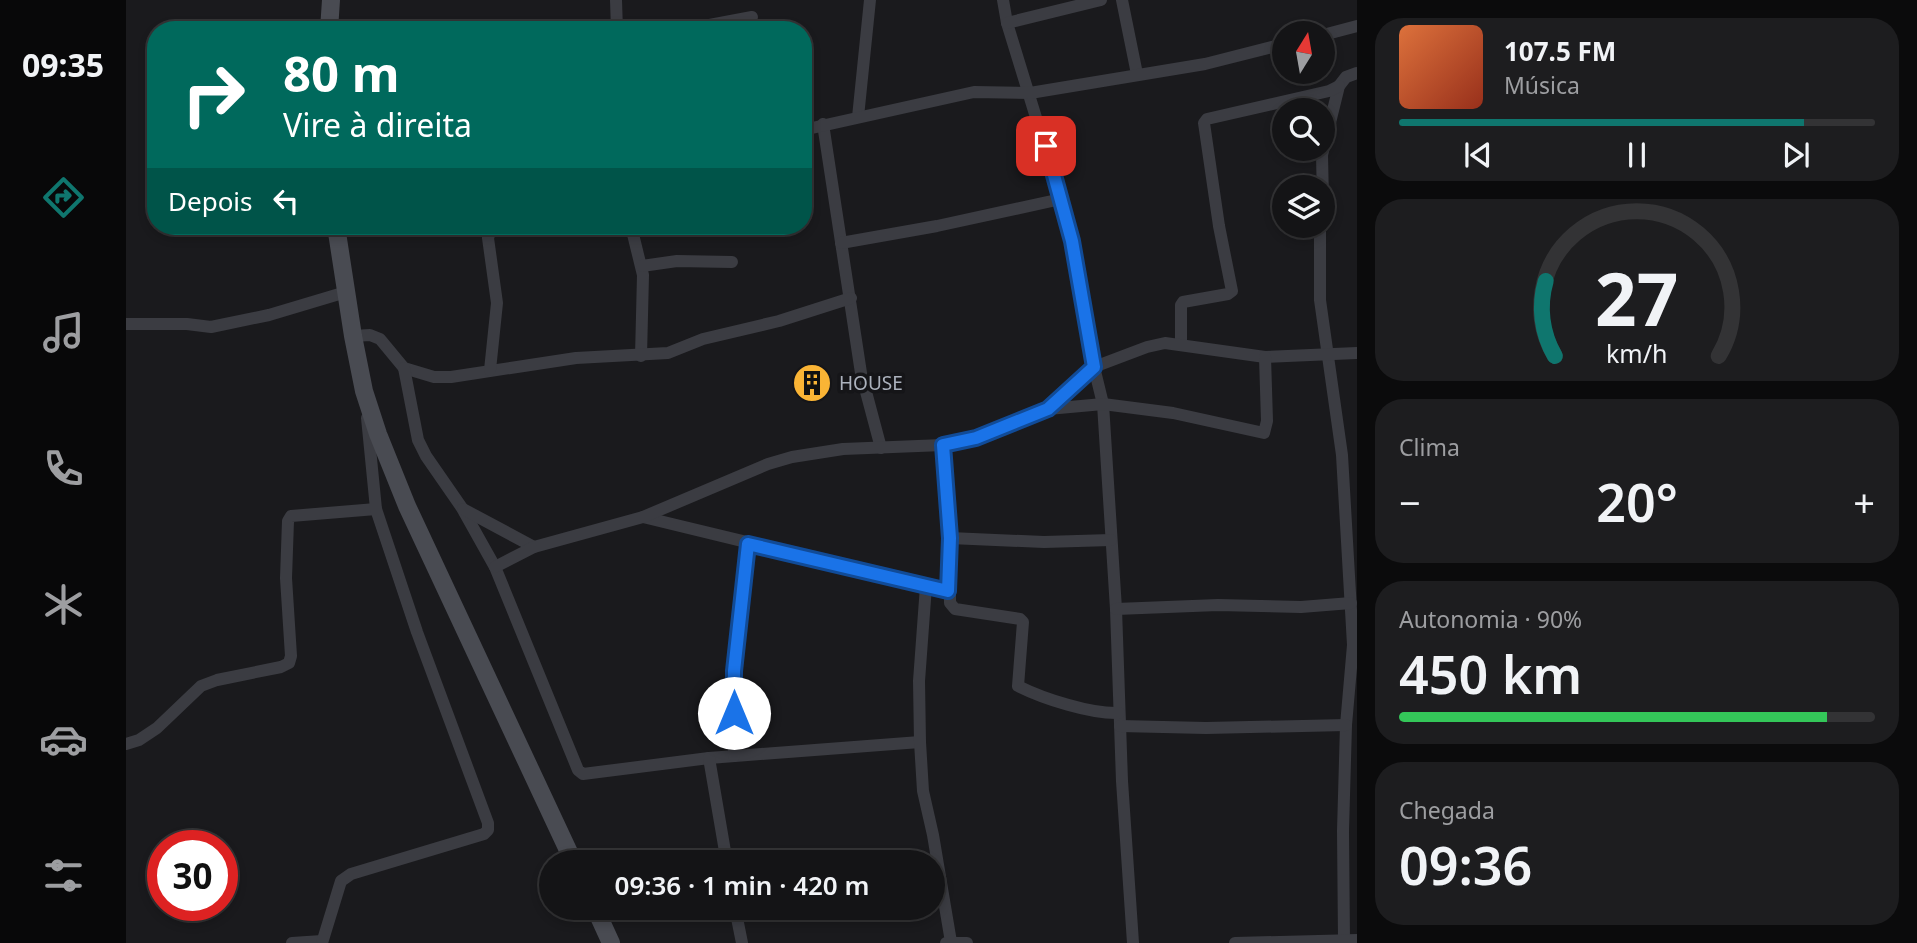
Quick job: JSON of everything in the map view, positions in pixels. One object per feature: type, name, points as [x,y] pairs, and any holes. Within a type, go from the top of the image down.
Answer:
[{"type":"main road","points":[[330,21],[331,0]]},
{"type":"main road","points":[[337,235],[364,391],[378,433],[407,506],[568,850]]},
{"type":"main road","points":[[600,920],[611,943]]},
{"type":"street","points":[[616,0],[617,21]]},
{"type":"street","points":[[858,117],[870,0]]},
{"type":"street","points":[[1003,0],[1007,23],[1072,241],[1103,404],[1133,943]]},
{"type":"street","points":[[1007,23],[1101,0]]},
{"type":"street","points":[[1122,0],[1137,74]]},
{"type":"street","points":[[731,21],[752,17]]},
{"type":"street","points":[[1335,32],[1357,26]]},
{"type":"street","points":[[812,127],[974,92],[1030,93],[1205,64],[1272,47]]},
{"type":"street","points":[[1322,175],[1322,155],[1339,86],[1346,77],[1357,73]]},
{"type":"street","points":[[1181,344],[1181,305],[1232,291],[1219,226],[1204,123],[1207,120],[1329,91],[1339,86]]},
{"type":"street","points":[[823,124],[861,373],[881,448]]},
{"type":"street","points":[[841,243],[937,226],[1061,199]]},
{"type":"street","points":[[489,235],[497,303],[490,370]]},
{"type":"street","points":[[634,235],[642,265],[641,356]]},
{"type":"street","points":[[1235,943],[1350,940],[1343,844],[1346,725],[1353,679],[1353,607],[1342,455],[1320,300],[1320,238]]},
{"type":"street","points":[[642,265],[677,261],[732,262]]},
{"type":"street","points":[[126,324],[187,324],[211,327],[269,315],[346,292]]},
{"type":"street","points":[[404,368],[434,377],[576,358],[668,353],[703,339],[779,321],[851,298]]},
{"type":"street","points":[[353,335],[370,335],[380,339],[404,368],[418,440],[431,464],[462,508],[495,567],[578,770],[583,774],[709,758],[920,742]]},
{"type":"street","points":[[1048,409],[1094,367],[1147,347],[1181,344],[1265,357],[1357,353]]},
{"type":"street","points":[[495,567],[534,547],[643,517],[768,464],[792,457],[843,449],[943,445],[976,438],[1048,409],[1103,404],[1173,414],[1264,433],[1267,421],[1265,357]]},
{"type":"street","points":[[292,943],[322,942],[341,881],[351,874],[484,834],[488,830],[488,823],[417,632],[376,509],[364,391]]},
{"type":"street","points":[[943,445],[950,538],[950,603],[955,609],[1023,622],[1018,686],[1120,720],[1206,728],[1346,725]]},
{"type":"street","points":[[462,508],[534,547]]},
{"type":"street","points":[[126,744],[139,740],[157,727],[201,686],[289,663],[291,656],[286,578],[288,521],[291,516],[376,509]]},
{"type":"street","points":[[643,517],[948,591]]},
{"type":"street","points":[[950,538],[1044,542],[1111,540]]},
{"type":"street","points":[[734,756],[734,671],[748,544]]},
{"type":"street","points":[[926,586],[919,681],[923,791],[933,835],[948,942],[967,943]]},
{"type":"street","points":[[1116,609],[1198,605],[1353,607]]},
{"type":"street","points":[[709,758],[725,850]]},
{"type":"street","points":[[738,920],[742,943]]},
{"type":"place","name":"HOUSE","points":[[812,383]]},
{"type":"route","points":[[734,713],[734,671],[748,544],[948,591],[950,538],[943,445],[976,438],[1048,409],[1094,367],[1072,241],[1046,146]]}]
